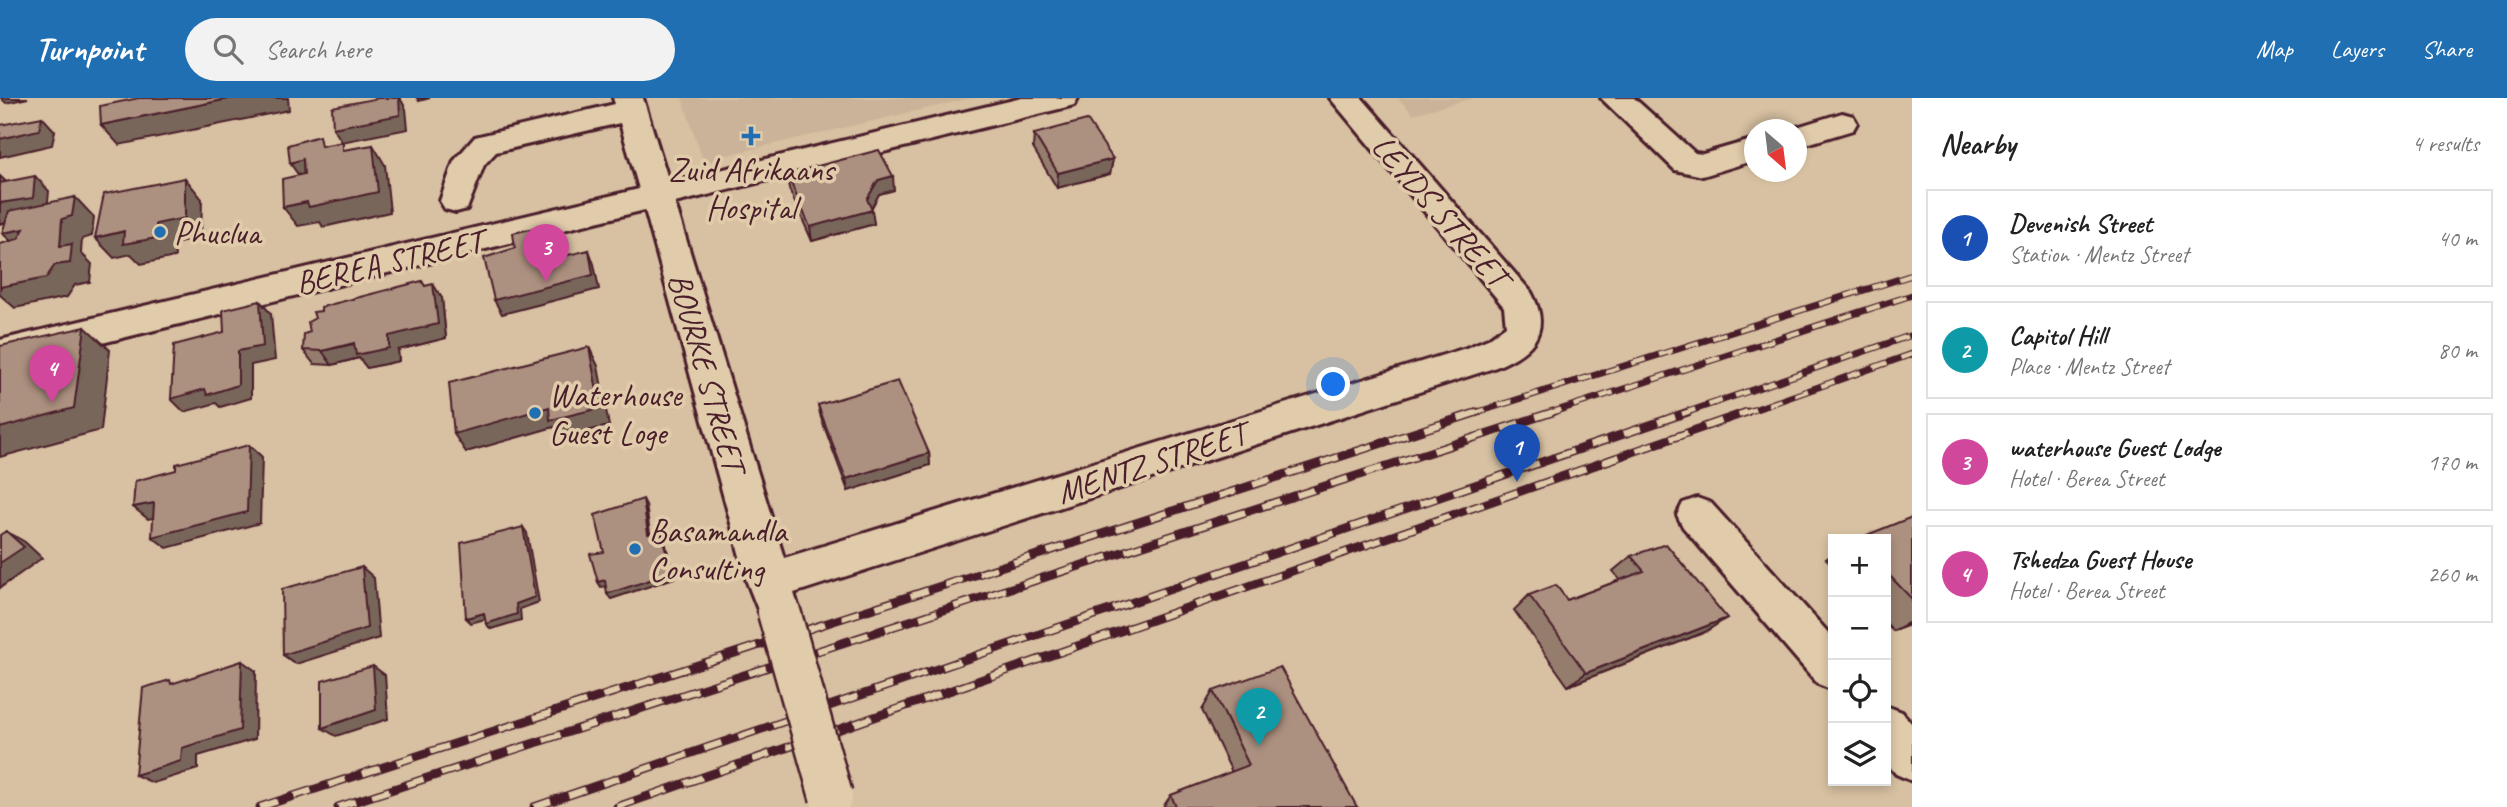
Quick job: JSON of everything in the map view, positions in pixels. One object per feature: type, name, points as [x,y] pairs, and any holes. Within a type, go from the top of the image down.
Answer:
[{"type":"street","name":"BEREA STREET","points":[[0,354],[1063,98]]},
{"type":"street","name":"LEYDS STREET","points":[[1345,98],[1510,289],[1524,313],[1523,327]]},
{"type":"street","points":[[1616,98],[1686,162],[1703,164],[1744,152]]},
{"type":"street","name":"BOURKE STREET","points":[[630,104],[832,801]]},
{"type":"street","points":[[456,201],[470,161],[486,144],[630,104]]},
{"type":"street","points":[[1807,134],[1842,123]]},
{"type":"street","name":"MENTZ STREET","points":[[774,597],[1466,362],[1509,345],[1523,327]]},
{"type":"street","points":[[1697,515],[1828,663]]},
{"type":"shaded area","name":"Zuid Afrikaans Hospital","points":[[682,98],[972,98],[722,156],[724,161],[717,163],[702,157]]},
{"type":"shaded area","points":[[1398,98],[1474,98],[1413,114]]},
{"type":"building","points":[[139,98],[233,98],[101,125],[100,106]]},
{"type":"building","points":[[379,98],[399,98],[400,115],[333,128],[332,107]]},
{"type":"building","points":[[42,117],[39,130],[0,139],[0,125]]},
{"type":"building","points":[[1087,120],[1113,159],[1058,173],[1034,134]]},
{"type":"building","points":[[319,136],[321,146],[343,142],[343,150],[373,145],[378,192],[309,207],[307,202],[283,207],[282,179],[304,174],[303,159],[290,163],[288,145]]},
{"type":"building","points":[[879,150],[893,176],[878,180],[867,199],[872,210],[810,227],[787,174]]},
{"type":"building","points":[[35,176],[33,198],[0,203],[0,183]]},
{"type":"building","points":[[185,178],[185,218],[156,224],[157,238],[123,244],[124,231],[95,238],[104,194]]},
{"type":"building","points":[[75,197],[72,216],[62,219],[60,246],[72,244],[70,263],[55,265],[46,278],[0,287],[0,244],[18,239],[24,229],[2,233],[9,211]]},
{"type":"building","points":[[540,227],[543,261],[589,250],[593,275],[494,300],[484,258],[515,248],[513,233]]},
{"type":"building","points":[[422,281],[425,286],[433,284],[438,324],[389,336],[389,348],[356,355],[354,343],[322,351],[303,350],[304,334],[310,332],[308,322],[315,318],[313,312],[321,311],[321,307]]},
{"type":"building","points":[[260,301],[263,346],[238,351],[238,385],[207,395],[205,389],[171,399],[174,345],[224,332],[223,310]]},
{"type":"building","points":[[85,327],[74,408],[0,428],[0,346]]},
{"type":"building","points":[[589,347],[600,408],[550,420],[549,407],[454,434],[449,383]]},
{"type":"building","points":[[898,381],[929,453],[846,479],[818,405]]},
{"type":"building","points":[[249,445],[247,512],[152,537],[154,503],[133,507],[135,481],[176,470],[176,464]]},
{"type":"building","name":"Basamandla Consulting","points":[[643,499],[648,534],[661,531],[671,573],[607,594],[605,580],[598,582],[590,554],[604,552],[595,515]]},
{"type":"building","points":[[1912,517],[1912,599],[1891,577],[1891,534],[1870,534]]},
{"type":"building","points":[[523,527],[535,597],[516,604],[517,614],[486,624],[484,613],[466,618],[461,543]]},
{"type":"building","points":[[6,531],[24,547],[0,563],[0,535]]},
{"type":"building","points":[[1666,544],[1727,618],[1586,673],[1529,595],[1556,585],[1567,600],[1644,571],[1631,556]]},
{"type":"building","points":[[362,567],[367,628],[283,655],[282,589]]},
{"type":"building","points":[[242,661],[240,730],[182,748],[181,761],[135,775],[143,688],[170,680],[171,684]]},
{"type":"building","points":[[373,666],[376,710],[322,728],[322,681]]},
{"type":"building","points":[[1280,667],[1357,807],[1176,807],[1171,795],[1249,765],[1213,691]]},
{"type":"railway","points":[[1472,414],[1912,275]]},
{"type":"railway","points":[[1547,414],[1912,295]]},
{"type":"railway","points":[[1682,414],[1912,335]]},
{"type":"railway","points":[[1742,414],[1912,354]]},
{"type":"railway","points":[[260,807],[1478,412]]},
{"type":"railway","points":[[338,807],[1553,412]]},
{"type":"railway","points":[[534,807],[1688,412]]},
{"type":"railway","points":[[617,807],[1747,412]]},
{"type":"place","name":"Zuid Afrikaans Hospital","points":[[751,136]]},
{"type":"place","name":"Phuclua","points":[[160,232]]},
{"type":"place","name":"waterhouse Guest Lodge","points":[[546,282]]},
{"type":"place","name":"Tshedza Guest House","points":[[52,403]]},
{"type":"place","name":"Waterhouse Guest Loge","points":[[535,413]]},
{"type":"place","name":"Devenish Street","points":[[1517,482]]},
{"type":"place","name":"Basamandla Consulting","points":[[635,549]]},
{"type":"place","name":"Capitol Hill","points":[[1259,746]]}]
